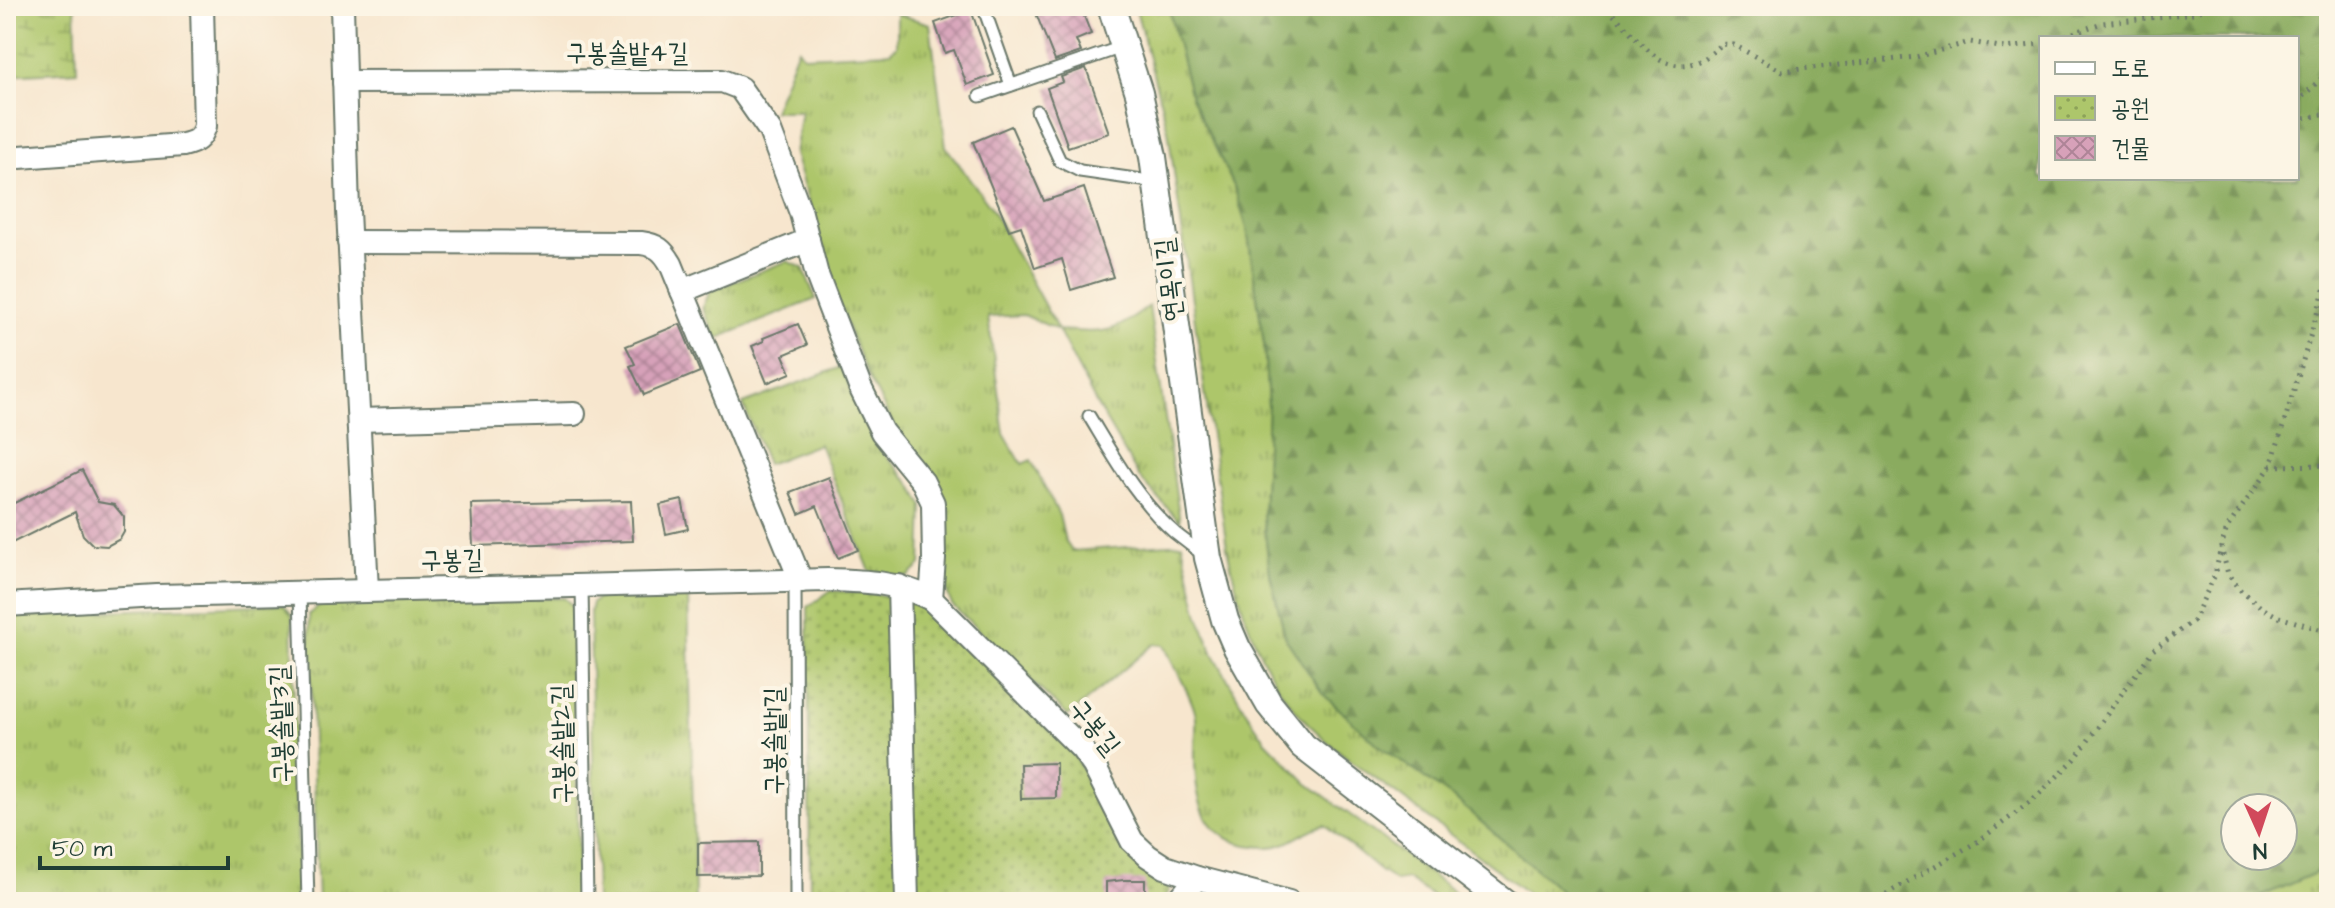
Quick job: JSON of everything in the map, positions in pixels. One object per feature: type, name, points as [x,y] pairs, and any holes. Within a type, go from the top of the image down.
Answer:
[{"type":"street","points":[[6,158],[195,142],[202,136],[205,126],[202,6]]},
{"type":"street","points":[[342,6],[349,242],[367,590]]},
{"type":"street","name":"연목이길","points":[[1111,6],[1139,93],[1157,182],[1185,407],[1208,558],[1225,620],[1237,648],[1269,704],[1303,746],[1504,902]]},
{"type":"street","name":"구봉솔밭4길","points":[[344,82],[722,81],[733,84],[747,96],[779,149],[817,275],[860,387],[882,432],[923,482],[933,503],[931,599]]},
{"type":"street","points":[[682,291],[808,240]]},
{"type":"street","points":[[349,242],[641,243],[663,251],[671,264],[798,581]]},
{"type":"street","points":[[359,420],[574,414]]},
{"type":"street","name":"구봉길","points":[[6,605],[157,596],[367,590],[798,581],[861,581],[899,586],[931,599],[1082,749],[1094,766],[1132,841],[1148,856],[1165,867],[1197,878],[1289,902]]},
{"type":"street","points":[[899,586],[907,902]]},
{"type":"street","points":[[1177,902],[1197,878]]},
{"type":"lane","points":[[983,6],[1011,85]]},
{"type":"lane","points":[[980,96],[1125,45]]},
{"type":"lane","points":[[1037,111],[1060,161],[1080,171],[1157,182]]},
{"type":"lane","points":[[1089,416],[1128,480],[1151,508],[1174,532],[1208,558]]},
{"type":"lane","name":"구봉솔밭1길","points":[[796,902],[798,581]]},
{"type":"lane","name":"구봉솔밭2길","points":[[582,586],[587,902]]},
{"type":"lane","name":"구봉솔밭3길","points":[[300,592],[308,902]]},
{"type":"path","points":[[1600,6],[1632,30],[1657,59],[1682,65],[1699,62],[1722,44],[1734,45],[1782,71],[1916,57],[1970,42],[2006,48],[2039,44]]},
{"type":"path","points":[[2064,36],[2102,23],[2194,13],[2211,6]]},
{"type":"path","points":[[2299,100],[2329,71]]},
{"type":"path","points":[[2299,119],[2329,114]]},
{"type":"path","points":[[1872,902],[1977,842],[2032,801],[2075,759],[2153,650],[2193,621],[2215,575],[2227,528],[2271,466],[2329,274]]},
{"type":"path","points":[[2271,466],[2329,465]]},
{"type":"path","points":[[2221,547],[2228,574],[2238,588],[2262,608],[2279,617],[2329,632]]},
{"type":"green space","points":[[6,6],[75,6],[77,71],[6,75]]},
{"type":"green space","points":[[1135,6],[1168,6],[1191,97],[1234,186],[1247,228],[1264,344],[1268,406],[1263,516],[1270,574],[1286,639],[1377,744],[1456,800],[1574,902],[1539,902],[1348,758],[1317,732],[1289,702],[1260,653],[1240,601],[1227,548],[1168,130]]},
{"type":"green space","points":[[1168,6],[2329,6],[2329,867],[2248,902],[1574,902],[1456,800],[1377,744],[1323,694],[1286,639],[1270,574],[1263,516],[1268,406],[1264,344],[1247,228],[1234,186],[1191,97]]},
{"type":"green space","points":[[897,14],[930,24],[946,147],[990,206],[1058,330],[1024,315],[988,317],[1004,434],[1022,464],[1031,460],[1059,515],[1065,541],[1072,551],[1182,543],[1199,616],[1212,651],[1266,741],[1307,783],[1468,902],[1441,902],[1407,879],[1396,881],[1325,825],[1283,844],[1268,847],[1246,845],[1217,831],[1207,819],[1197,788],[1195,712],[1164,645],[1154,644],[1068,716],[952,605],[944,585],[945,499],[897,432],[867,374],[840,309],[794,154],[801,111],[773,111],[798,48],[804,56],[890,52],[897,46]]},
{"type":"green space","points":[[787,261],[803,268],[816,299],[716,339],[703,307],[710,291]]},
{"type":"green space","points":[[1149,306],[1180,522],[1139,477],[1058,330],[1107,330],[1126,322]]},
{"type":"green space","points":[[841,367],[881,450],[911,484],[923,505],[921,565],[908,577],[871,574],[819,444],[767,464],[743,404]]},
{"type":"green space","points":[[830,591],[899,599],[939,618],[1074,755],[1118,839],[1135,857],[1167,877],[1169,891],[1161,902],[810,902],[808,607]]},
{"type":"green space","points":[[688,594],[695,902],[596,902],[592,603],[600,597]]},
{"type":"green space","points":[[564,598],[572,605],[574,613],[579,902],[318,902],[309,614],[322,603]]},
{"type":"green space","points":[[283,604],[292,615],[299,902],[6,902],[6,615]]},
{"type":"green space","points":[[2329,867],[2329,902],[2248,902]]},
{"type":"building","points":[[1033,6],[1080,6],[1091,34],[1076,40],[1081,52],[1055,61]]},
{"type":"building","points":[[971,10],[994,75],[967,85],[954,50],[945,53],[935,23]]},
{"type":"building","points":[[1086,68],[1109,133],[1068,147],[1047,88],[1063,82],[1061,77]]},
{"type":"building","points":[[1011,126],[1044,201],[1084,188],[1113,277],[1071,290],[1062,259],[1035,268],[1021,226],[1009,230],[973,142]]},
{"type":"building","points":[[680,324],[700,372],[644,395],[630,366],[635,364],[626,346]]},
{"type":"building","points":[[798,324],[807,345],[783,355],[791,373],[767,383],[752,346],[764,341],[763,338]]},
{"type":"building","points":[[82,470],[98,502],[114,505],[124,517],[124,532],[120,539],[107,546],[93,545],[83,535],[75,512],[6,546],[6,507]]},
{"type":"building","points":[[829,477],[858,550],[838,558],[817,506],[799,514],[790,492]]},
{"type":"building","points":[[682,500],[688,529],[666,534],[660,505]]},
{"type":"building","points":[[631,501],[633,541],[473,546],[471,504]]},
{"type":"building","points":[[1056,763],[1056,798],[1021,799],[1020,764]]},
{"type":"building","points":[[759,842],[759,876],[698,877],[698,843]]},
{"type":"building","points":[[1145,880],[1145,902],[1106,902],[1106,882]]}]
